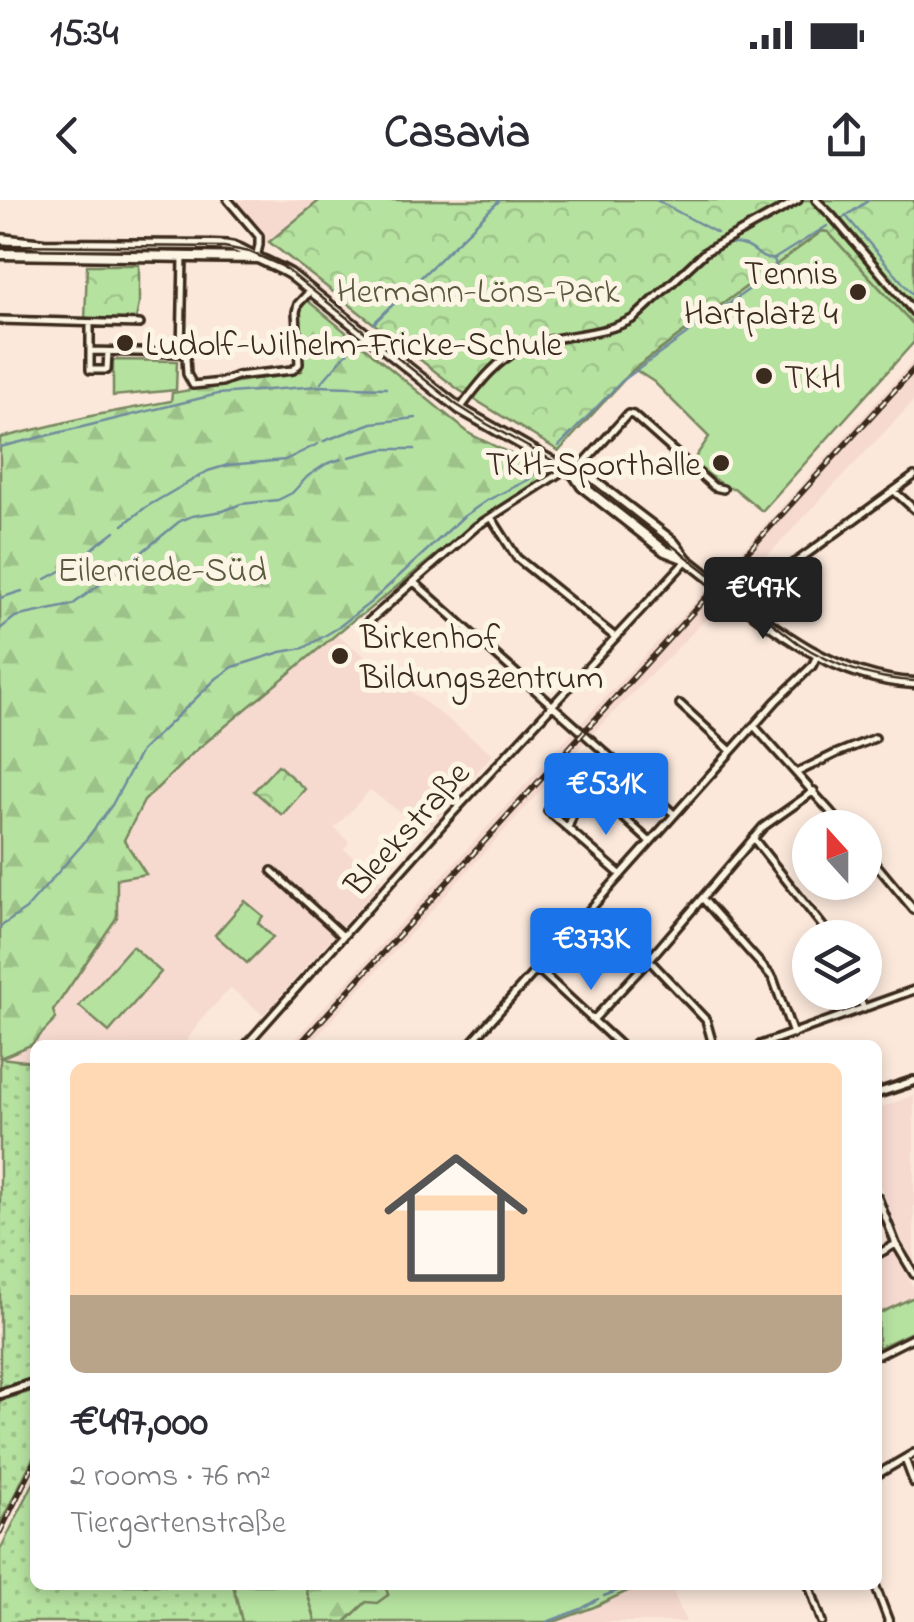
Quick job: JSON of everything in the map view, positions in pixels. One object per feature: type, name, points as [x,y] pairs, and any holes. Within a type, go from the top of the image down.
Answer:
[{"type":"main road","points":[[0,239],[44,244],[242,248],[311,290],[460,409],[570,472],[584,488],[665,551],[687,560],[796,643],[863,675],[914,683]]},
{"type":"main road","points":[[0,254],[256,258]]},
{"type":"street","points":[[228,200],[259,236],[256,258]]},
{"type":"street","points":[[460,409],[492,370],[515,352],[626,323],[705,252],[798,200]]},
{"type":"street","points":[[816,200],[914,312]]},
{"type":"street","points":[[181,353],[183,256]]},
{"type":"street","points":[[90,351],[181,353],[186,357],[186,374],[193,385],[293,370],[299,364],[296,312],[311,290]]},
{"type":"street","points":[[0,320],[140,324]]},
{"type":"street","points":[[90,323],[90,370],[108,370],[108,352]]},
{"type":"street","points":[[367,624],[477,526],[570,472],[628,414],[714,487],[723,489]]},
{"type":"street","points":[[741,602],[914,476]]},
{"type":"street","points":[[894,491],[914,509]]},
{"type":"street","points":[[491,517],[517,558],[615,636]]},
{"type":"street","name":"Bleekstraße","points":[[250,1040],[687,560]]},
{"type":"street","points":[[414,582],[674,814]]},
{"type":"street","points":[[473,1040],[817,656]]},
{"type":"street","points":[[680,704],[732,751]]},
{"type":"street","points":[[754,726],[830,810]]},
{"type":"street","points":[[796,773],[875,738]]},
{"type":"street","points":[[568,828],[589,791],[650,841]]},
{"type":"street","points":[[594,1020],[763,827],[814,791]]},
{"type":"street","points":[[548,811],[621,874]]},
{"type":"street","points":[[753,838],[818,920]]},
{"type":"street","points":[[272,871],[343,936]]},
{"type":"street","points":[[882,871],[914,910]]},
{"type":"street","points":[[702,898],[772,978],[793,1034]]},
{"type":"street","points":[[649,960],[706,1020],[712,1040]]},
{"type":"street","points":[[538,968],[615,1040]]},
{"type":"street","points":[[882,1002],[914,990]]},
{"type":"street","points":[[775,1040],[859,1010]]},
{"type":"street","points":[[882,1092],[914,1081]]},
{"type":"street","points":[[882,1208],[896,1244],[914,1274]]},
{"type":"street","points":[[882,1252],[896,1244]]},
{"type":"street","points":[[882,1353],[914,1337]]},
{"type":"street","points":[[0,1394],[30,1385]]},
{"type":"street","points":[[882,1470],[914,1454]]},
{"type":"street","points":[[905,1458],[914,1483]]},
{"type":"street","points":[[811,1590],[822,1622]]},
{"type":"street","points":[[877,1590],[889,1622]]},
{"type":"shaded area","points":[[228,200],[320,200],[269,242],[260,242]]},
{"type":"shaded area","points":[[914,360],[911,404],[594,732],[314,1040],[295,1040],[581,723]]},
{"type":"shaded area","points":[[336,634],[493,754],[426,832],[370,790],[335,828],[349,842],[344,849],[382,882],[263,1015],[231,988],[187,1040],[34,1040],[117,917],[117,879],[124,840],[144,801],[193,753]]},
{"type":"shaded area","points":[[30,1045],[30,1061],[3,1058]]},
{"type":"shaded area","points":[[914,1095],[914,1261],[882,1189],[882,1107]]},
{"type":"shaded area","points":[[896,1255],[914,1289],[914,1297],[882,1312],[882,1256]]},
{"type":"shaded area","points":[[630,1590],[672,1590],[686,1622],[554,1622]]},
{"type":"green space","name":"Hermann-Löns-Park","points":[[320,200],[914,200],[914,325],[828,232],[822,231],[634,369],[559,451],[459,390],[269,242]]},
{"type":"green space","name":"TKH","points":[[822,231],[828,232],[914,325],[914,342],[762,511],[692,462],[709,437],[654,382],[634,369]]},
{"type":"green space","points":[[87,265],[139,265],[135,323],[85,321]]},
{"type":"green space","name":"Eilenriede-Süd","points":[[302,296],[470,434],[552,474],[485,515],[357,617],[193,753],[144,801],[124,840],[146,874],[117,879],[117,917],[53,1011],[56,1019],[36,1040],[30,1040],[30,1045],[0,1058],[0,438],[171,401],[172,393],[302,371]]},
{"type":"green space","points":[[113,360],[177,361],[176,390],[113,396]]},
{"type":"green space","points":[[278,765],[305,789],[282,815],[254,791]]},
{"type":"green space","points":[[245,901],[263,916],[258,923],[273,937],[247,963],[215,935]]},
{"type":"green space","points":[[132,946],[161,972],[109,1032],[79,1006]]},
{"type":"green space","points":[[0,1058],[30,1061],[30,1380],[0,1390]]},
{"type":"green space","points":[[914,1297],[914,1331],[882,1346],[882,1312]]},
{"type":"green space","points":[[30,1392],[30,1464],[0,1524],[0,1401]]},
{"type":"green space","points":[[30,1490],[30,1590],[234,1590],[242,1622],[0,1622],[0,1550]]},
{"type":"green space","points":[[234,1590],[306,1590],[316,1622],[242,1622]]},
{"type":"green space","points":[[306,1590],[386,1590],[388,1595],[377,1603],[366,1602],[345,1622],[316,1622]]},
{"type":"green space","points":[[386,1590],[630,1590],[554,1622],[345,1622],[366,1602],[388,1595]]},
{"type":"waterway","points":[[374,323],[500,200]]},
{"type":"waterway","points":[[656,200],[717,233]]},
{"type":"waterway","points":[[843,218],[869,200]]},
{"type":"waterway","points":[[846,216],[914,296]]},
{"type":"waterway","points":[[559,446],[622,381],[777,269],[774,259],[827,226]]},
{"type":"waterway","points":[[727,243],[746,246],[773,259]]},
{"type":"waterway","points":[[321,383],[356,343]]},
{"type":"waterway","points":[[0,447],[218,394],[318,386],[386,388]]},
{"type":"waterway","points":[[324,441],[372,423],[416,418]]},
{"type":"waterway","points":[[123,525],[208,471],[228,465],[285,460],[318,444]]},
{"type":"waterway","points":[[349,457],[383,449],[415,449]]},
{"type":"waterway","points":[[136,557],[180,521],[241,504],[278,500],[326,464],[341,459]]},
{"type":"waterway","points":[[0,927],[26,909],[82,845],[112,805],[141,751],[217,678],[233,667],[304,648],[336,629],[463,517],[540,469]]},
{"type":"waterway","points":[[46,579],[70,566],[115,531]]},
{"type":"waterway","points":[[0,629],[15,617],[72,605],[129,563]]},
{"type":"waterway","points":[[0,598],[22,591]]},
{"type":"waterway","points":[[604,1596],[619,1590]]},
{"type":"waterway","points":[[547,1622],[598,1599]]},
{"type":"tram line","points":[[0,245],[224,247],[250,252],[282,266],[457,405],[589,481],[798,643],[853,670],[914,681]]},
{"type":"railway","points":[[304,1040],[914,369]]},
{"type":"railway","points":[[0,1532],[30,1471]]},
{"type":"place","name":"Tennis Hartplatz 4","points":[[858,292]]},
{"type":"place","name":"Ludolf-Wilhelm-Fricke-Schule","points":[[125,343]]},
{"type":"place","name":"TKH","points":[[764,376]]},
{"type":"place","name":"TKH-Sporthalle","points":[[721,463]]},
{"type":"place","name":"Birkenhof Bildungszentrum","points":[[340,656]]}]
